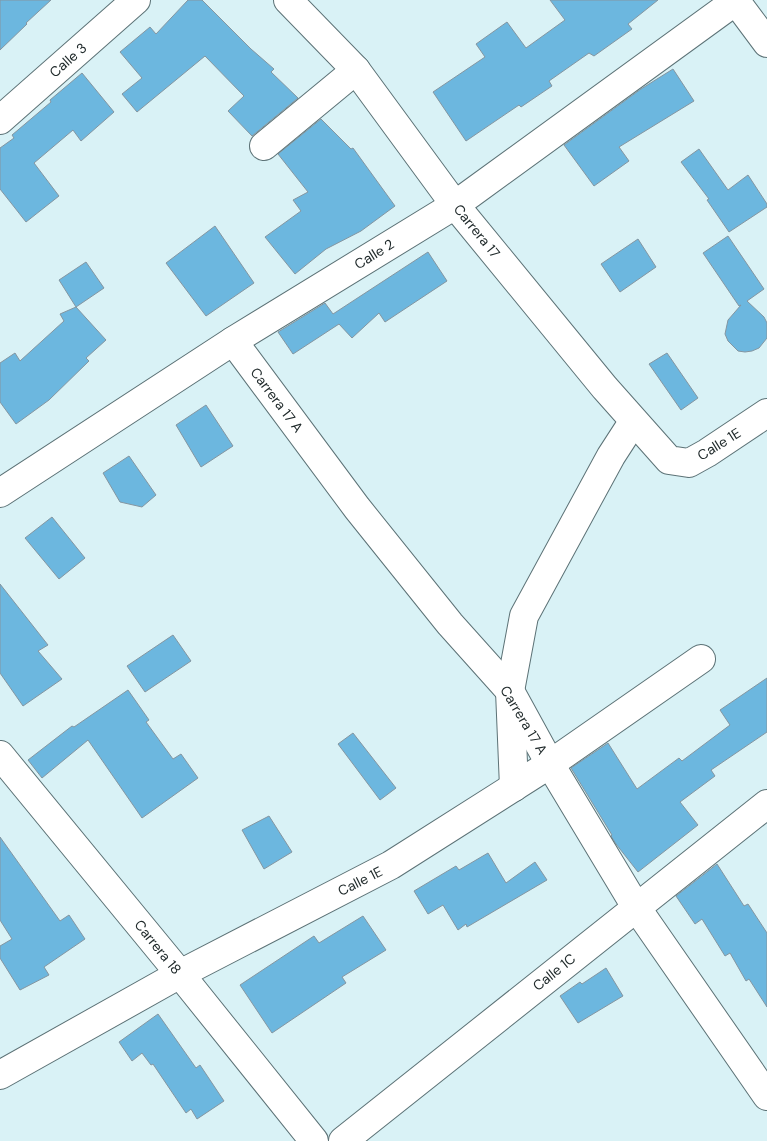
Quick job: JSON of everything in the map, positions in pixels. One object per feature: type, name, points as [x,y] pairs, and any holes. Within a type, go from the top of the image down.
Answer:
[{"type":"street","name":"Calle 3","points":[[0,120],[136,0]]},
{"type":"street","name":"Carrera 17","points":[[288,0],[356,70],[455,205],[633,422],[668,460]]},
{"type":"street","points":[[736,0],[767,43]]},
{"type":"street","name":"Calle 2","points":[[0,493],[233,341],[455,205],[736,0]]},
{"type":"street","points":[[264,146],[356,70]]},
{"type":"street","name":"Carrera 17 A","points":[[233,341],[364,516],[450,624],[510,691],[550,764],[636,907],[767,1096]]},
{"type":"street","name":"Calle 1E","points":[[668,460],[689,463],[767,414]]},
{"type":"street","points":[[514,787],[510,691],[524,616],[611,456],[633,422]]},
{"type":"street","name":"Calle 1E","points":[[0,1074],[180,974],[391,865],[550,764],[701,659]]},
{"type":"street","name":"Carrera 18","points":[[0,755],[314,1141]]},
{"type":"street","name":"Calle 1C","points":[[343,1141],[767,804]]},
{"type":"building","points":[[0,0],[51,0],[0,50]]},
{"type":"building","points":[[188,0],[202,0],[274,69],[271,72],[298,98],[252,136],[228,111],[244,96],[205,56],[137,112],[122,94],[142,78],[120,52],[150,27],[156,34]]},
{"type":"building","points":[[550,0],[658,0],[628,24],[632,29],[594,56],[589,53],[549,81],[552,86],[521,107],[519,105],[466,141],[433,92],[485,57],[476,44],[507,22],[526,48],[565,20]]},
{"type":"building","points":[[673,69],[694,101],[619,147],[629,161],[594,186],[564,145],[641,89]]},
{"type":"building","points":[[82,73],[114,112],[81,141],[73,130],[34,163],[59,196],[26,222],[0,189],[0,148],[14,138],[12,135]]},
{"type":"building","points":[[321,119],[351,149],[353,148],[395,206],[361,231],[326,249],[295,274],[265,237],[301,211],[293,200],[308,192],[278,154]]},
{"type":"building","points":[[699,149],[728,190],[748,175],[767,204],[767,207],[729,232],[707,200],[709,199],[681,162]]},
{"type":"building","points":[[215,226],[254,283],[206,316],[166,263]]},
{"type":"building","points":[[728,236],[764,289],[747,301],[764,317],[767,323],[767,338],[759,348],[752,351],[738,351],[728,341],[725,334],[728,320],[741,305],[739,306],[703,253]]},
{"type":"building","points":[[638,239],[656,267],[620,292],[601,264]]},
{"type":"building","points":[[428,252],[447,281],[385,322],[379,313],[352,338],[339,324],[293,354],[278,332],[325,303],[333,314]]},
{"type":"building","points":[[86,262],[104,288],[76,307],[59,280]]},
{"type":"building","points":[[76,307],[106,340],[86,358],[89,361],[49,400],[16,424],[0,402],[0,363],[15,353],[20,361],[64,321],[60,314]]},
{"type":"building","points":[[667,353],[698,398],[681,410],[649,364]]},
{"type":"building","points":[[206,405],[233,446],[201,467],[176,425]]},
{"type":"building","points":[[129,456],[156,495],[142,507],[120,502],[103,473]]},
{"type":"building","points":[[52,517],[85,558],[59,579],[25,538]]},
{"type":"building","points":[[0,584],[48,645],[38,651],[62,679],[23,706],[0,673]]},
{"type":"building","points":[[173,635],[191,661],[145,692],[127,666]]},
{"type":"building","points":[[767,678],[767,732],[711,770],[715,776],[680,802],[698,825],[638,872],[616,844],[571,768],[608,743],[637,789],[679,758],[682,761],[730,725],[720,710]]},
{"type":"building","points":[[128,690],[149,720],[146,722],[173,759],[181,754],[198,778],[142,818],[88,740],[42,778],[28,760],[72,726],[74,727]]},
{"type":"building","points":[[353,733],[396,788],[380,800],[338,744]]},
{"type":"building","points":[[269,816],[292,852],[264,869],[242,830]]},
{"type":"building","points":[[0,837],[60,921],[69,915],[85,939],[44,967],[49,975],[20,990],[0,958],[0,946],[12,939],[0,920]]},
{"type":"building","points":[[488,853],[506,883],[535,862],[547,880],[467,927],[466,924],[458,930],[443,905],[428,914],[414,891],[456,866],[459,870]]},
{"type":"building","points":[[717,864],[744,906],[748,904],[767,933],[767,1007],[749,979],[746,981],[730,953],[725,956],[702,919],[695,924],[676,896]]},
{"type":"building","points":[[363,916],[386,950],[342,977],[346,983],[272,1033],[240,985],[314,936],[319,943]]},
{"type":"building","points":[[606,968],[623,996],[578,1023],[560,996],[580,982],[582,984]]},
{"type":"building","points":[[158,1014],[196,1068],[200,1065],[224,1101],[197,1119],[191,1109],[186,1113],[153,1064],[151,1065],[142,1053],[132,1061],[119,1042]]}]
